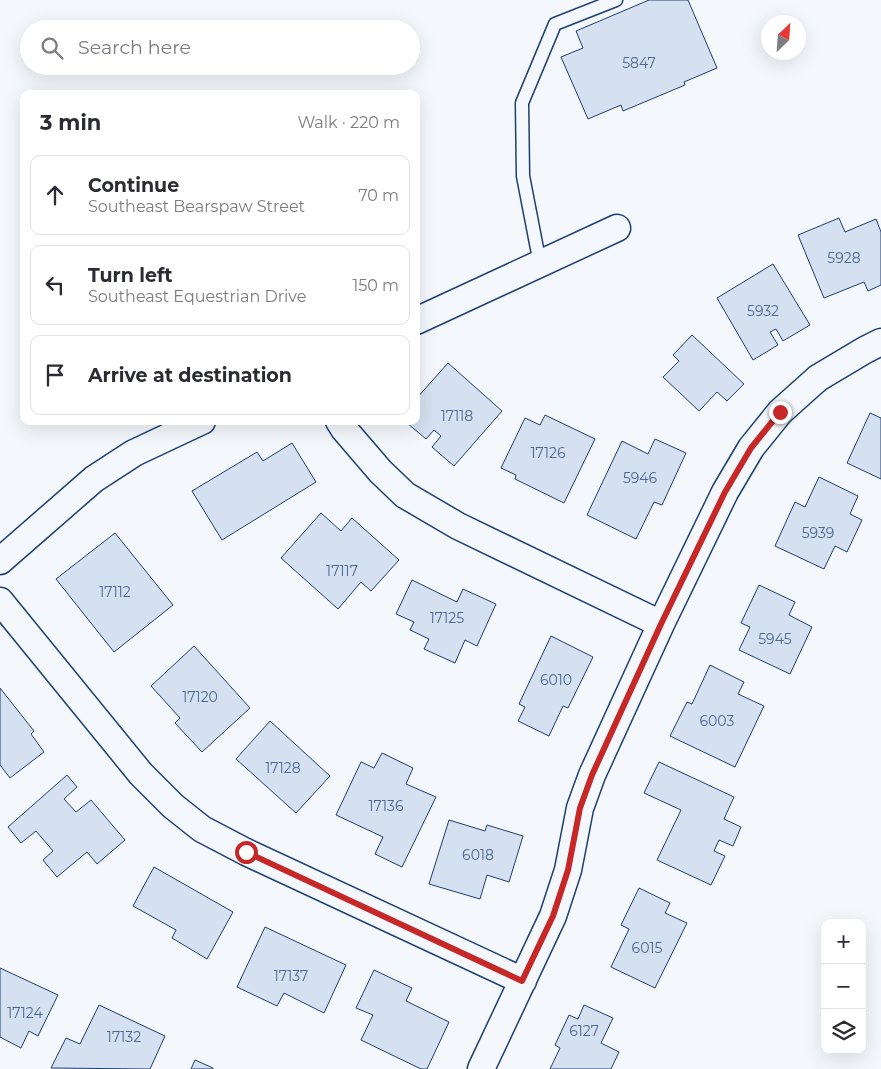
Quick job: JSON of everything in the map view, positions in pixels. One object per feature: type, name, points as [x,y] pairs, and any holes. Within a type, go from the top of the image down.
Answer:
[{"type":"street","points":[[420,320],[617,228]]},
{"type":"street","points":[[480,1069],[553,916],[568,870],[580,808],[592,775],[661,624],[725,492],[751,448],[780,412],[818,378],[881,342]]},
{"type":"street","points":[[0,561],[94,479],[134,453],[194,425]]},
{"type":"street","points":[[342,425],[380,472],[405,495],[458,526],[661,624]]},
{"type":"street","points":[[0,601],[141,774],[173,806],[202,829],[246,852],[522,981]]},
{"type":"lane","points":[[540,264],[524,176],[522,103],[555,24],[616,0]]},
{"type":"building","points":[[649,0],[688,0],[717,68],[684,82],[685,85],[623,111],[621,105],[588,119],[561,57],[583,48],[576,31]]},
{"type":"building","points":[[839,218],[845,232],[876,219],[881,232],[881,285],[868,291],[864,282],[824,298],[798,235]]},
{"type":"building","points":[[773,264],[810,325],[783,341],[776,329],[770,332],[778,345],[753,360],[717,298]]},
{"type":"building","points":[[692,335],[744,384],[727,401],[717,392],[699,411],[663,377],[679,361],[673,355]]},
{"type":"building","points":[[448,363],[502,411],[454,466],[432,447],[441,436],[434,430],[426,439],[409,425],[420,425],[420,394]]},
{"type":"building","points":[[870,413],[881,418],[881,479],[847,463]]},
{"type":"building","points":[[545,415],[595,439],[564,503],[515,479],[516,475],[501,468],[525,418],[540,425]]},
{"type":"building","points":[[655,439],[686,453],[662,505],[654,502],[636,539],[587,515],[622,441],[648,454]]},
{"type":"building","points":[[292,443],[316,482],[222,540],[192,491],[257,452],[263,461]]},
{"type":"building","points":[[819,477],[858,496],[850,514],[862,520],[847,552],[835,546],[824,569],[775,546],[795,502],[805,507]]},
{"type":"building","points":[[321,513],[341,531],[352,518],[399,560],[371,591],[361,582],[338,609],[281,558]]},
{"type":"building","points":[[115,533],[173,605],[114,652],[56,579]]},
{"type":"building","points":[[412,580],[457,602],[463,589],[496,604],[477,646],[465,640],[455,663],[424,649],[429,639],[410,630],[414,622],[396,614]]},
{"type":"building","points":[[759,585],[795,602],[789,615],[812,627],[790,674],[739,650],[750,627],[741,623]]},
{"type":"building","points":[[551,636],[593,657],[568,708],[563,706],[549,736],[518,721],[525,707],[519,704]]},
{"type":"building","points":[[194,646],[250,708],[202,752],[175,723],[180,718],[151,686]]},
{"type":"building","points":[[710,665],[744,682],[738,694],[764,706],[735,767],[670,736],[687,702],[692,704]]},
{"type":"building","points":[[0,688],[34,731],[31,734],[44,752],[10,778],[0,765]]},
{"type":"building","points":[[270,721],[330,776],[296,813],[236,759]]},
{"type":"building","points":[[382,753],[413,768],[406,784],[436,797],[402,867],[375,854],[383,837],[336,815],[361,762],[374,768]]},
{"type":"building","points":[[659,762],[734,797],[724,819],[741,827],[733,846],[719,840],[714,851],[725,856],[711,885],[657,860],[681,810],[644,793]]},
{"type":"building","points":[[67,775],[77,787],[64,799],[76,812],[91,800],[125,840],[97,864],[87,852],[57,877],[43,860],[53,851],[36,831],[21,843],[8,827]]},
{"type":"building","points":[[449,820],[485,831],[487,825],[523,836],[509,882],[487,875],[480,899],[429,884]]},
{"type":"building","points":[[154,867],[233,912],[207,959],[172,938],[176,930],[133,906]]},
{"type":"building","points":[[639,888],[670,903],[665,913],[687,923],[655,988],[611,967],[629,929],[621,925]]},
{"type":"building","points":[[265,927],[346,965],[324,1013],[284,993],[277,1006],[237,987]]},
{"type":"building","points":[[0,968],[58,995],[38,1036],[29,1031],[21,1048],[0,1037]]},
{"type":"building","points":[[374,970],[412,988],[406,1001],[449,1022],[427,1069],[421,1069],[361,1040],[373,1015],[356,1008]]},
{"type":"building","points":[[99,1005],[165,1036],[150,1069],[51,1068],[66,1038],[80,1044]]},
{"type":"building","points":[[584,1005],[613,1018],[601,1043],[619,1052],[611,1069],[550,1069],[560,1048],[555,1045],[569,1015],[578,1019]]},
{"type":"building","points":[[195,1060],[213,1068],[213,1069],[191,1069]]},
{"type":"route","points":[[246,852],[522,981],[553,916],[568,870],[580,808],[592,775],[661,624],[725,492],[751,448],[780,412]]}]
